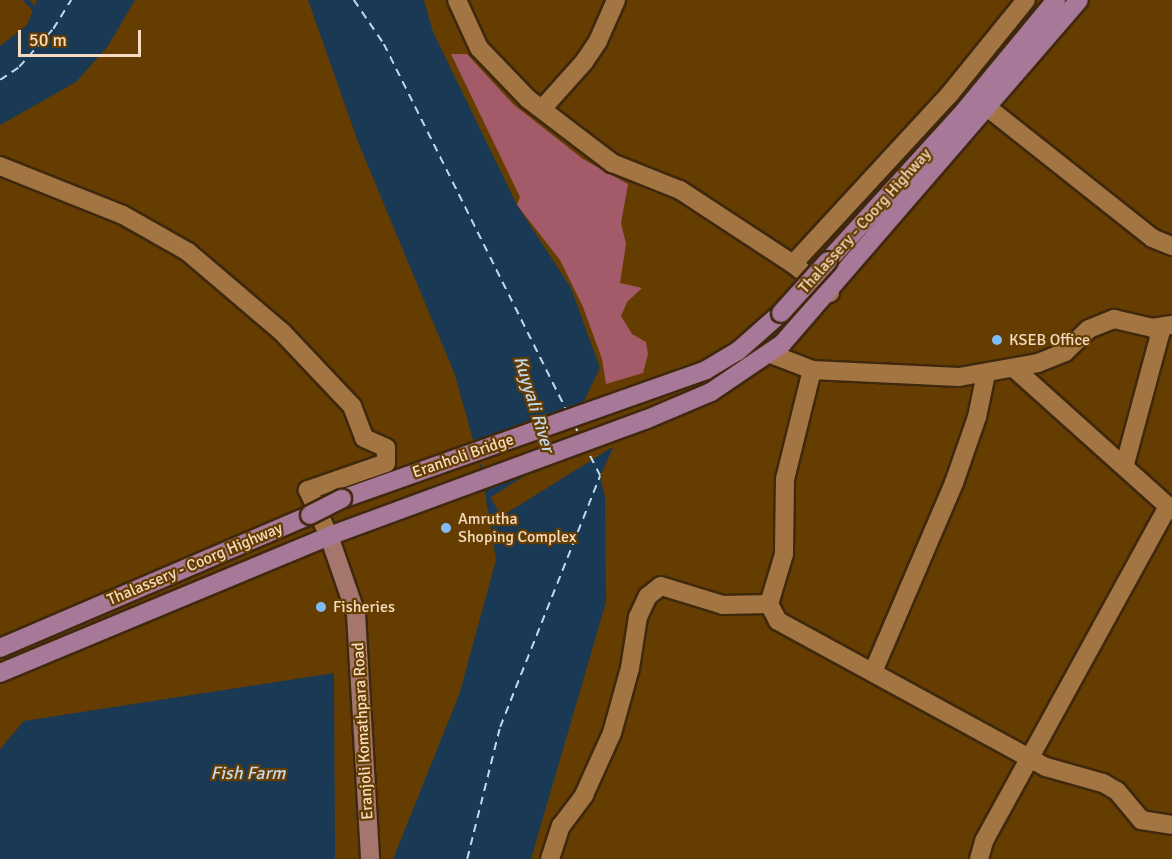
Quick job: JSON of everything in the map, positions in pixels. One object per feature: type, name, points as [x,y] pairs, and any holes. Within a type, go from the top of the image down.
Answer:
[{"type":"main road","name":"Thalassery - Coorg Highway","points":[[637,396],[706,370],[738,351],[781,313],[960,116],[1056,0]]},
{"type":"main road","points":[[0,673],[329,536],[614,431],[711,392],[771,354],[830,293],[1079,0]]},
{"type":"main road","name":"Eranholi Bridge","points":[[391,482],[637,396]]},
{"type":"main road","name":"Thalassery - Coorg Highway","points":[[0,648],[310,515],[342,499],[391,482]]},
{"type":"main road","name":"Eranjoli Komathpara Road","points":[[329,536],[357,625],[370,859]]},
{"type":"street","points":[[457,0],[479,48],[542,109],[612,163],[680,190],[793,264],[830,293]]},
{"type":"street","points":[[542,109],[584,62],[598,41],[616,0]]},
{"type":"street","points":[[793,264],[949,95],[1026,0]]},
{"type":"street","points":[[987,107],[1152,238],[1172,246]]},
{"type":"street","points":[[0,166],[123,214],[188,252],[282,332],[352,406],[364,438],[386,448],[386,464],[308,490],[329,536]]},
{"type":"street","points":[[771,354],[812,370],[959,377],[1015,369],[1065,352],[1089,329],[1114,319],[1167,326],[1125,464]]},
{"type":"street","points":[[979,859],[984,841],[1169,509],[1133,477],[1125,464],[1015,369]]},
{"type":"street","points":[[812,370],[785,479],[784,554],[769,604],[778,621],[1030,759],[1103,783],[1116,791],[1141,820],[1172,825]]},
{"type":"street","points":[[873,672],[954,483],[977,417],[986,374]]},
{"type":"street","points":[[550,859],[561,826],[584,795],[612,733],[630,668],[638,617],[648,596],[661,586],[723,605],[769,604]]},
{"type":"shaded area","points":[[451,54],[467,54],[513,104],[583,159],[628,184],[621,223],[626,244],[620,283],[642,288],[627,302],[621,316],[632,334],[646,342],[648,354],[643,373],[606,384],[602,359],[583,307],[560,260],[517,205],[520,197]]},
{"type":"water","points":[[37,0],[135,0],[108,46],[76,82],[0,125],[0,46],[27,25]]},
{"type":"water","name":"Kuyyali River","points":[[308,0],[424,0],[433,32],[517,205],[571,288],[600,368],[584,401],[613,448],[600,476],[605,497],[606,602],[531,859],[393,859],[459,695],[496,560],[481,469],[455,375],[358,142]]},
{"type":"water","name":"Fish Farm","points":[[334,673],[335,859],[0,859],[0,749],[24,721]]},
{"type":"pier","points":[[588,400],[602,425],[493,486],[479,461]]},
{"type":"pier","points":[[603,427],[615,446],[502,516],[490,497]]},
{"type":"waterway","points":[[26,0],[37,12]]},
{"type":"ferry route","points":[[0,80],[19,67],[53,29],[71,0]]},
{"type":"ferry route","points":[[354,0],[384,44],[566,409]]},
{"type":"ferry route","points":[[574,424],[580,436]]},
{"type":"ferry route","points":[[467,859],[500,727],[600,476],[587,451]]},
{"type":"place","name":"KSEB Office","points":[[997,340]]},
{"type":"place","name":"Amrutha Shoping Complex","points":[[446,528]]},
{"type":"place","name":"Fisheries","points":[[321,607]]}]
